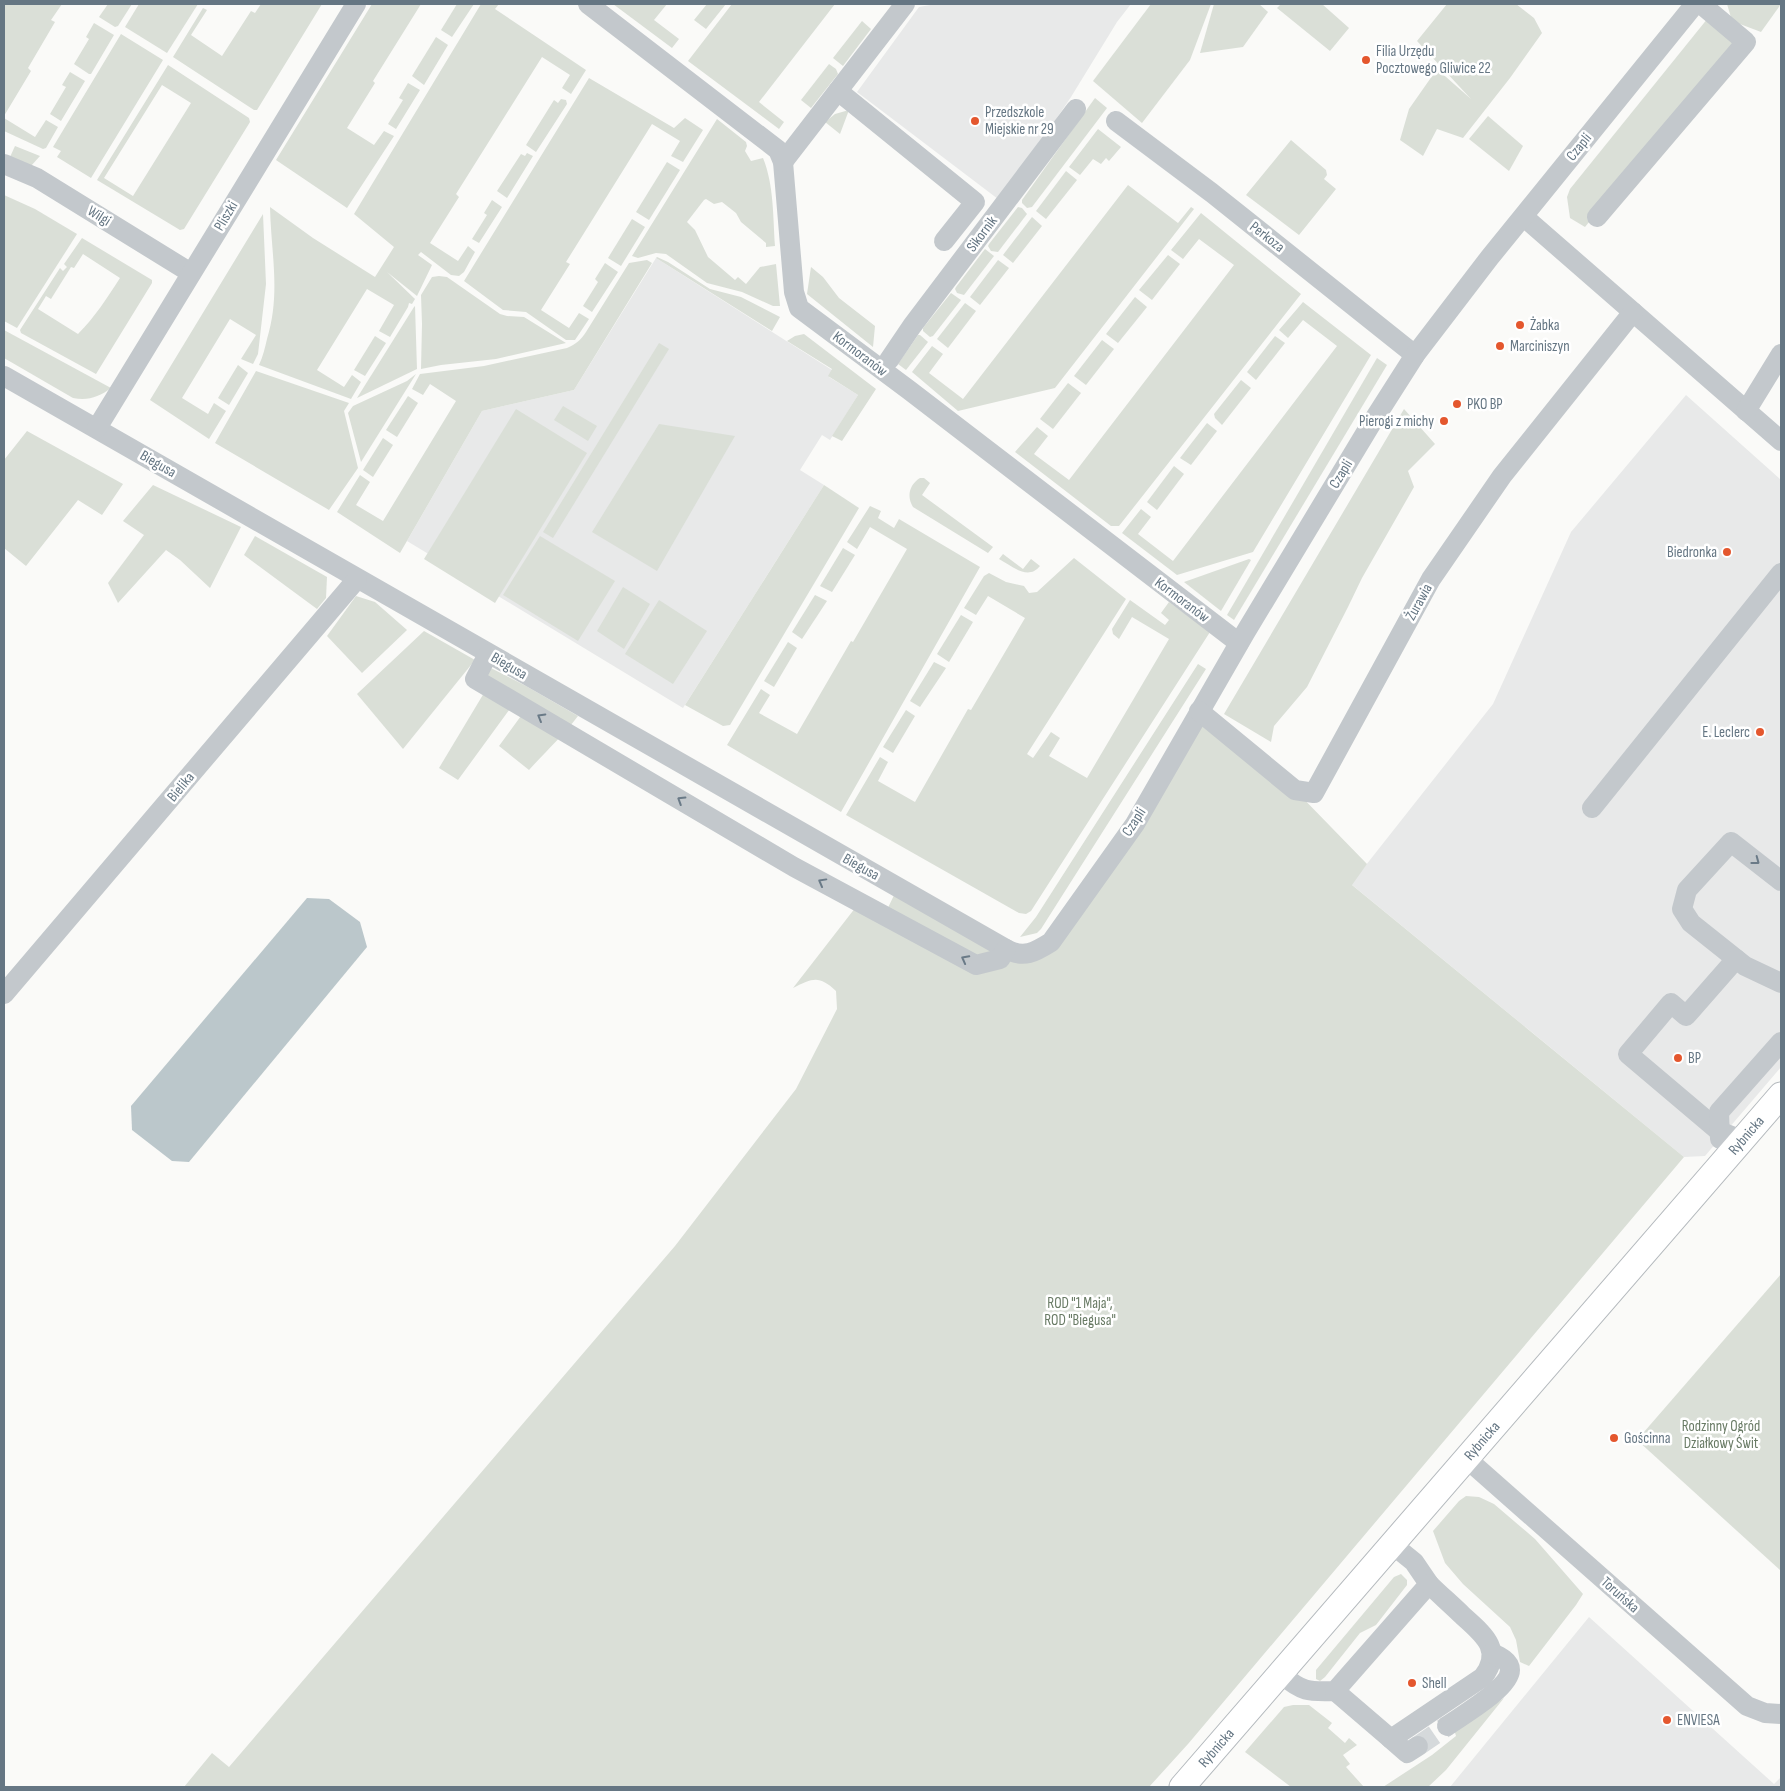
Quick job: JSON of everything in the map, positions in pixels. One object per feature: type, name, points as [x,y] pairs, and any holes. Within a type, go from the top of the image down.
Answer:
[{"type":"main road","name":"Rybnicka","points":[[1182,1787],[1282,1674],[1781,1095]]},
{"type":"street","name":"Pliszki","points":[[97,428],[356,4]]},
{"type":"street","points":[[588,4],[778,150],[783,162],[905,4]]},
{"type":"street","name":"Czapli","points":[[1011,952],[1033,953],[1051,942],[1135,824],[1239,643],[1371,424],[1415,355],[1695,4]]},
{"type":"street","points":[[1597,217],[1746,42],[1701,4]]},
{"type":"street","points":[[838,91],[975,202],[944,241]]},
{"type":"street","name":"Sikornik","points":[[889,360],[912,326],[1076,109]]},
{"type":"street","name":"Perkoza","points":[[1116,121],[1212,194],[1415,355]]},
{"type":"street","name":"Kormoranów","points":[[783,162],[794,292],[799,308],[1239,643]]},
{"type":"street","name":"Wilgi","points":[[4,164],[37,178],[192,273]]},
{"type":"street","points":[[1524,216],[1781,441]]},
{"type":"street","name":"Żurawia","points":[[1199,711],[1295,790],[1314,793],[1431,578],[1502,476],[1633,312]]},
{"type":"street","points":[[1746,411],[1781,354]]},
{"type":"street","name":"Biegusa","points":[[4,376],[1011,952]]},
{"type":"street","points":[[1592,808],[1781,573]]},
{"type":"street","name":"Bielika","points":[[4,994],[357,579]]},
{"type":"street","points":[[488,654],[475,679],[794,867],[976,965],[1000,959],[1011,952]]},
{"type":"street","points":[[1781,880],[1731,842],[1687,890],[1682,909],[1691,923],[1746,966],[1781,983]]},
{"type":"street","points":[[1736,958],[1686,1016],[1671,1003],[1628,1054],[1719,1131],[1742,1140]]},
{"type":"street","points":[[1721,1164],[1719,1112],[1781,1042]]},
{"type":"street","name":"Toruńska","points":[[1468,1459],[1747,1706],[1765,1712],[1781,1714]]},
{"type":"street","points":[[1392,1739],[1483,1677],[1492,1663],[1492,1652],[1489,1642],[1482,1632],[1429,1584],[1414,1562],[1393,1545]]},
{"type":"street","points":[[1282,1674],[1296,1687],[1313,1692],[1335,1690],[1429,1584]]},
{"type":"street","points":[[1447,1726],[1494,1694],[1508,1678],[1510,1672],[1509,1665],[1503,1658],[1492,1652]]},
{"type":"street","points":[[1335,1690],[1407,1753],[1418,1746]]},
{"type":"shaded area","name":"Przedszkole Miejskie nr 29","points":[[936,4],[1131,4],[1117,22],[1071,97],[1038,146],[998,199],[857,92],[919,7]]},
{"type":"shaded area","points":[[656,258],[832,370],[829,377],[858,395],[830,440],[822,435],[800,470],[824,485],[683,708],[407,541],[482,411],[574,390]]},
{"type":"shaded area","points":[[1686,395],[1781,480],[1781,1067],[1705,1156],[1684,1157],[1351,884],[1493,704],[1571,532]]},
{"type":"shaded area","points":[[307,898],[329,899],[360,922],[367,947],[189,1162],[172,1161],[132,1130],[131,1106]]},
{"type":"shaded area","points":[[1589,1617],[1774,1784],[1781,1777],[1781,1787],[1450,1787]]},
{"type":"green space","points":[[4,4],[62,4],[51,20],[55,22],[28,68],[31,71],[4,116]]},
{"type":"green space","points":[[108,4],[132,4],[118,26],[115,27],[99,17]]},
{"type":"green space","points":[[139,4],[198,4],[167,53],[125,27]]},
{"type":"green space","points":[[261,4],[322,4],[257,110],[254,110],[173,57],[203,8],[207,10],[191,35],[222,56],[251,11],[255,13]]},
{"type":"green space","points":[[372,4],[421,4],[373,81],[375,83],[347,128],[374,145],[384,131],[394,136],[347,208],[276,160]]},
{"type":"green space","points":[[457,4],[474,4],[452,37],[441,30]]},
{"type":"green space","points":[[481,4],[499,4],[495,9],[586,70],[571,94],[562,88],[570,75],[542,57],[456,194],[459,197],[430,243],[458,261],[468,246],[475,252],[464,272],[459,276],[451,275],[421,252],[418,255],[432,265],[417,296],[387,272],[415,299],[412,304],[409,303],[390,337],[379,331],[394,305],[367,289],[317,370],[344,387],[352,375],[361,382],[351,399],[259,365],[274,306],[270,207],[313,238],[375,277],[394,247],[354,214]]},
{"type":"green space","points":[[613,4],[667,4],[654,20],[679,39],[672,48]]},
{"type":"green space","points":[[707,4],[726,4],[706,29],[694,20]]},
{"type":"green space","points":[[732,4],[835,4],[759,102],[784,122],[779,129],[688,61]]},
{"type":"green space","points":[[1151,4],[1211,4],[1190,60],[1142,123],[1093,81]]},
{"type":"green space","points":[[1214,4],[1259,4],[1268,12],[1243,47],[1200,53]]},
{"type":"green space","points":[[1281,4],[1322,4],[1349,28],[1330,51],[1277,8]]},
{"type":"green space","points":[[1447,4],[1516,4],[1534,18],[1542,33],[1463,138],[1437,129],[1423,156],[1400,140],[1409,109],[1437,69],[1471,99],[1417,41]]},
{"type":"green space","points":[[1727,4],[1781,4],[1761,32],[1732,21]]},
{"type":"green space","points":[[1708,18],[1740,37],[1585,227],[1570,218],[1567,197],[1570,189]]},
{"type":"green space","points":[[862,21],[871,29],[843,66],[833,58]]},
{"type":"green space","points":[[94,23],[114,35],[91,74],[89,74],[74,64],[89,39],[86,37]]},
{"type":"green space","points":[[121,34],[163,60],[91,178],[57,157],[61,151],[53,147]]},
{"type":"green space","points":[[436,37],[448,45],[424,85],[412,76]]},
{"type":"green space","points":[[829,64],[836,69],[838,74],[811,108],[801,100]]},
{"type":"green space","points":[[168,65],[249,118],[250,122],[184,229],[180,230],[97,180]],"holes":[[[162,85],[191,103],[133,196],[104,178]]]},
{"type":"green space","points":[[70,72],[85,81],[61,121],[50,114],[66,87],[62,85]]},
{"type":"green space","points":[[589,78],[674,128],[685,118],[703,130],[683,162],[671,156],[680,141],[652,124],[566,262],[570,264],[541,310],[569,328],[579,313],[589,319],[575,340],[566,340],[526,312],[503,310],[464,281]]},
{"type":"green space","points":[[408,83],[420,90],[396,129],[388,124],[403,100],[399,98]]},
{"type":"green space","points":[[1095,98],[1107,108],[1032,207],[1027,208],[1022,203],[1022,200]]},
{"type":"green space","points":[[561,99],[566,100],[567,104],[536,152],[526,145],[554,100],[558,103]]},
{"type":"green space","points":[[849,110],[840,134],[825,122],[835,114]]},
{"type":"green space","points":[[1488,116],[1523,146],[1509,171],[1469,139]]},
{"type":"green space","points":[[4,118],[35,137],[46,120],[58,127],[46,148],[43,149],[4,131]]},
{"type":"green space","points":[[717,119],[746,142],[745,151],[751,161],[763,158],[771,190],[775,246],[766,247],[766,243],[741,222],[736,213],[722,202],[714,204],[706,199],[704,200],[687,222],[695,230],[708,257],[735,280],[738,277],[746,284],[760,267],[776,264],[780,306],[773,306],[742,292],[707,283],[666,254],[656,253],[638,258],[632,256]]},
{"type":"green space","points":[[1098,129],[1121,147],[1109,161],[1106,158],[1101,164],[1093,159],[1080,175],[1069,167]]},
{"type":"green space","points":[[1291,140],[1326,170],[1327,175],[1324,179],[1336,189],[1299,235],[1246,195]]},
{"type":"green space","points":[[15,146],[40,156],[31,166],[10,157]]},
{"type":"green space","points":[[527,153],[533,156],[507,198],[497,191],[521,154],[525,156]]},
{"type":"green space","points":[[667,162],[680,170],[649,220],[636,212]]},
{"type":"green space","points":[[1066,171],[1077,180],[1046,219],[1036,211]]},
{"type":"green space","points":[[1128,185],[1178,223],[1191,207],[1194,209],[1055,388],[958,411],[912,372],[932,346],[943,354],[929,373],[963,399]]},
{"type":"green space","points":[[4,195],[35,209],[77,234],[17,328],[4,321]]},
{"type":"green space","points":[[492,200],[502,207],[479,243],[472,239],[487,215],[484,213]]},
{"type":"green space","points":[[1018,207],[1022,208],[1027,214],[998,252],[991,251],[988,246],[989,244]]},
{"type":"green space","points":[[1201,213],[1301,294],[1119,526],[1111,526],[1015,452],[1037,427],[1048,436],[1034,454],[1069,480],[1234,265],[1199,239],[1183,259],[1171,250]]},
{"type":"green space","points":[[263,214],[266,284],[258,354],[253,364],[241,359],[256,335],[230,319],[182,398],[208,414],[214,403],[226,411],[209,439],[150,400]]},
{"type":"green space","points":[[1032,217],[1042,226],[1013,263],[1003,255]]},
{"type":"green space","points":[[632,219],[645,227],[621,266],[608,258]]},
{"type":"green space","points":[[82,238],[152,280],[152,283],[96,374],[21,333],[20,330],[60,268],[63,271],[67,267],[64,264]],"holes":[[[83,254],[120,278],[95,314],[78,334],[38,309],[46,296],[51,299],[71,267],[74,268]]]},
{"type":"green space","points":[[985,249],[994,256],[964,295],[957,293],[956,287]]},
{"type":"green space","points":[[1168,255],[1180,264],[1152,300],[1139,290]]},
{"type":"green space","points":[[657,257],[710,289],[741,297],[780,317],[772,331]]},
{"type":"green space","points":[[647,260],[652,263],[574,390],[482,411],[400,553],[337,512],[360,475],[370,482],[356,505],[383,521],[456,401],[430,384],[423,395],[412,389],[420,374],[484,366],[567,348],[578,342],[584,335],[629,263]]},
{"type":"green space","points":[[998,260],[1009,268],[980,305],[970,297]]},
{"type":"green space","points":[[605,263],[618,272],[592,312],[583,306],[598,282],[595,279]]},
{"type":"green space","points":[[811,267],[823,277],[839,298],[875,326],[873,347],[807,294]]},
{"type":"green space","points":[[432,277],[447,277],[500,314],[524,317],[566,343],[496,359],[421,369],[421,295]]},
{"type":"green space","points":[[951,293],[961,300],[933,336],[930,337],[923,331],[923,328]]},
{"type":"green space","points":[[1135,297],[1147,307],[1118,343],[1106,334]]},
{"type":"green space","points":[[1303,302],[1371,355],[1253,552],[1177,575],[1122,533],[1141,509],[1151,517],[1138,534],[1173,561],[1337,346],[1303,320],[1288,338],[1279,330]]},
{"type":"green space","points":[[965,303],[976,311],[948,348],[937,339]]},
{"type":"green space","points":[[414,307],[417,369],[357,398]]},
{"type":"green space","points":[[4,330],[111,388],[93,398],[73,398],[4,358]]},
{"type":"green space","points":[[804,334],[876,389],[842,441],[832,436],[858,395],[828,376],[832,369],[787,341],[795,336]]},
{"type":"green space","points":[[918,335],[928,342],[906,370],[898,364]]},
{"type":"green space","points":[[375,336],[386,343],[365,376],[354,370]]},
{"type":"green space","points":[[1275,336],[1285,343],[1256,380],[1247,372]]},
{"type":"green space","points":[[1102,340],[1114,349],[1086,385],[1074,376]]},
{"type":"green space","points":[[659,343],[669,349],[553,538],[543,532]]},
{"type":"green space","points":[[1377,358],[1387,365],[1234,620],[1227,615]]},
{"type":"green space","points":[[238,365],[248,373],[229,405],[218,398]]},
{"type":"green space","points":[[256,371],[349,403],[344,411],[358,468],[329,510],[215,443]]},
{"type":"green space","points":[[416,374],[361,462],[348,413],[353,406],[407,381]]},
{"type":"green space","points":[[1241,380],[1251,388],[1222,425],[1215,418],[1214,414]]},
{"type":"green space","points":[[1068,383],[1081,393],[1053,429],[1040,419]]},
{"type":"green space","points":[[408,396],[418,403],[397,437],[386,430]]},
{"type":"green space","points":[[563,406],[597,426],[588,441],[554,420]]},
{"type":"green space","points":[[516,409],[587,453],[495,603],[424,559]]},
{"type":"green space","points":[[1404,409],[1435,444],[1408,471],[1414,487],[1362,578],[1307,687],[1274,726],[1271,742],[1224,714]]},
{"type":"green space","points":[[1207,423],[1217,431],[1191,465],[1180,458]]},
{"type":"green space","points":[[659,424],[735,436],[657,571],[592,532]]},
{"type":"green space","points":[[27,431],[123,484],[102,515],[78,500],[26,566],[4,548],[4,460]]},
{"type":"green space","points":[[383,438],[393,445],[373,477],[363,470]]},
{"type":"green space","points":[[1174,466],[1184,474],[1157,510],[1147,502]]},
{"type":"green space","points":[[920,478],[924,478],[930,483],[922,495],[993,547],[988,553],[913,507],[910,491]]},
{"type":"green space","points":[[153,485],[241,527],[210,588],[180,560],[166,550],[118,603],[108,583],[144,535],[123,521]]},
{"type":"green space","points":[[824,485],[859,508],[730,725],[723,726],[685,705]]},
{"type":"green space","points":[[870,506],[881,511],[878,518],[894,528],[899,519],[980,567],[841,812],[727,745],[761,689],[770,695],[759,713],[797,734],[851,641],[853,642],[907,549],[870,527],[857,549],[847,542]]},
{"type":"green space","points":[[255,536],[327,577],[326,598],[317,609],[244,555]]},
{"type":"green space","points":[[540,536],[615,581],[578,641],[503,595]]},
{"type":"green space","points":[[843,548],[855,555],[832,592],[820,586]]},
{"type":"green space","points":[[1003,554],[1023,569],[1031,559],[1040,566],[1030,572],[1020,571],[999,559]]},
{"type":"green space","points":[[1074,558],[1126,599],[1027,754],[1033,758],[1051,732],[1060,738],[1049,756],[1087,778],[1169,639],[1132,617],[1119,639],[1113,634],[1112,629],[1130,600],[1165,625],[1169,620],[1161,613],[1169,602],[1210,632],[1031,911],[1026,914],[1019,913],[846,815],[880,757],[888,762],[878,781],[915,802],[968,709],[971,710],[1025,618],[988,596],[976,615],[964,608],[984,576],[989,573],[1006,582],[1024,586],[1029,593],[1037,592]]},
{"type":"green space","points":[[1249,559],[1251,560],[1221,611],[1184,582]]},
{"type":"green space","points":[[623,587],[650,604],[624,649],[597,631]]},
{"type":"green space","points":[[815,595],[827,601],[802,639],[792,632]]},
{"type":"green space","points":[[356,596],[375,602],[407,630],[362,673],[327,636]]},
{"type":"green space","points":[[659,600],[707,631],[673,684],[625,654]]},
{"type":"green space","points":[[961,615],[973,622],[949,662],[937,654]]},
{"type":"green space","points":[[424,631],[475,660],[403,749],[357,694]]},
{"type":"green space","points":[[788,642],[797,648],[774,687],[764,681]]},
{"type":"green space","points":[[934,662],[946,668],[920,707],[910,701]]},
{"type":"green space","points":[[483,664],[578,716],[529,770],[499,746],[526,709],[515,702],[458,780],[439,768],[484,693],[475,679]]},
{"type":"green space","points":[[1198,664],[1206,669],[1041,929],[1037,933],[1020,937],[1036,917]]},
{"type":"green space","points":[[906,710],[915,716],[893,753],[883,747]]},
{"type":"green space","name":"ROD \"1 Maja\", ROD \"Biegusa\"","points":[[1199,711],[1295,790],[1367,864],[1352,885],[1684,1157],[1188,1744],[1149,1787],[184,1787],[212,1753],[229,1767],[675,1246],[796,1089],[837,1009],[836,991],[825,982],[811,980],[793,988],[859,903],[884,916],[898,887],[1016,954],[1051,942]]},
{"type":"green space","name":"Rodzinny Ogród Działkowy Świt","points":[[1781,1274],[1781,1571],[1637,1440]]},
{"type":"green space","points":[[1466,1496],[1479,1497],[1494,1504],[1535,1539],[1583,1594],[1529,1666],[1520,1662],[1516,1640],[1510,1627],[1463,1584],[1445,1563],[1433,1531],[1459,1501]]},
{"type":"green space","points":[[1401,1574],[1407,1580],[1407,1585],[1376,1625],[1360,1633],[1325,1677],[1320,1681],[1316,1679],[1316,1670],[1394,1577]]},
{"type":"green space","points":[[1504,1698],[1446,1770],[1428,1787],[1383,1787],[1432,1755],[1456,1736],[1454,1729]]},
{"type":"green space","points":[[1309,1705],[1332,1723],[1328,1728],[1345,1743],[1349,1738],[1357,1745],[1343,1755],[1350,1764],[1346,1767],[1364,1787],[1291,1787],[1245,1752],[1284,1707]]},
{"type":"tunnel","points":[[1418,1746],[1447,1726]]},
{"type":"place","name":"Filia Urzędu Pocztowego Gliwice 22","points":[[1366,60]]},
{"type":"place","name":"Przedszkole Miejskie nr 29","points":[[975,121]]},
{"type":"place","name":"Żabka","points":[[1520,325]]},
{"type":"place","name":"Marciniszyn","points":[[1500,346]]},
{"type":"place","name":"PKO BP","points":[[1457,404]]},
{"type":"place","name":"Pierogi z michy","points":[[1444,421]]},
{"type":"place","name":"Biedronka","points":[[1727,552]]},
{"type":"place","name":"E. Leclerc","points":[[1760,732]]},
{"type":"place","name":"BP","points":[[1678,1058]]},
{"type":"place","name":"Gościnna","points":[[1614,1438]]},
{"type":"place","name":"Shell","points":[[1412,1683]]},
{"type":"place","name":"ENVIESA","points":[[1667,1720]]}]
